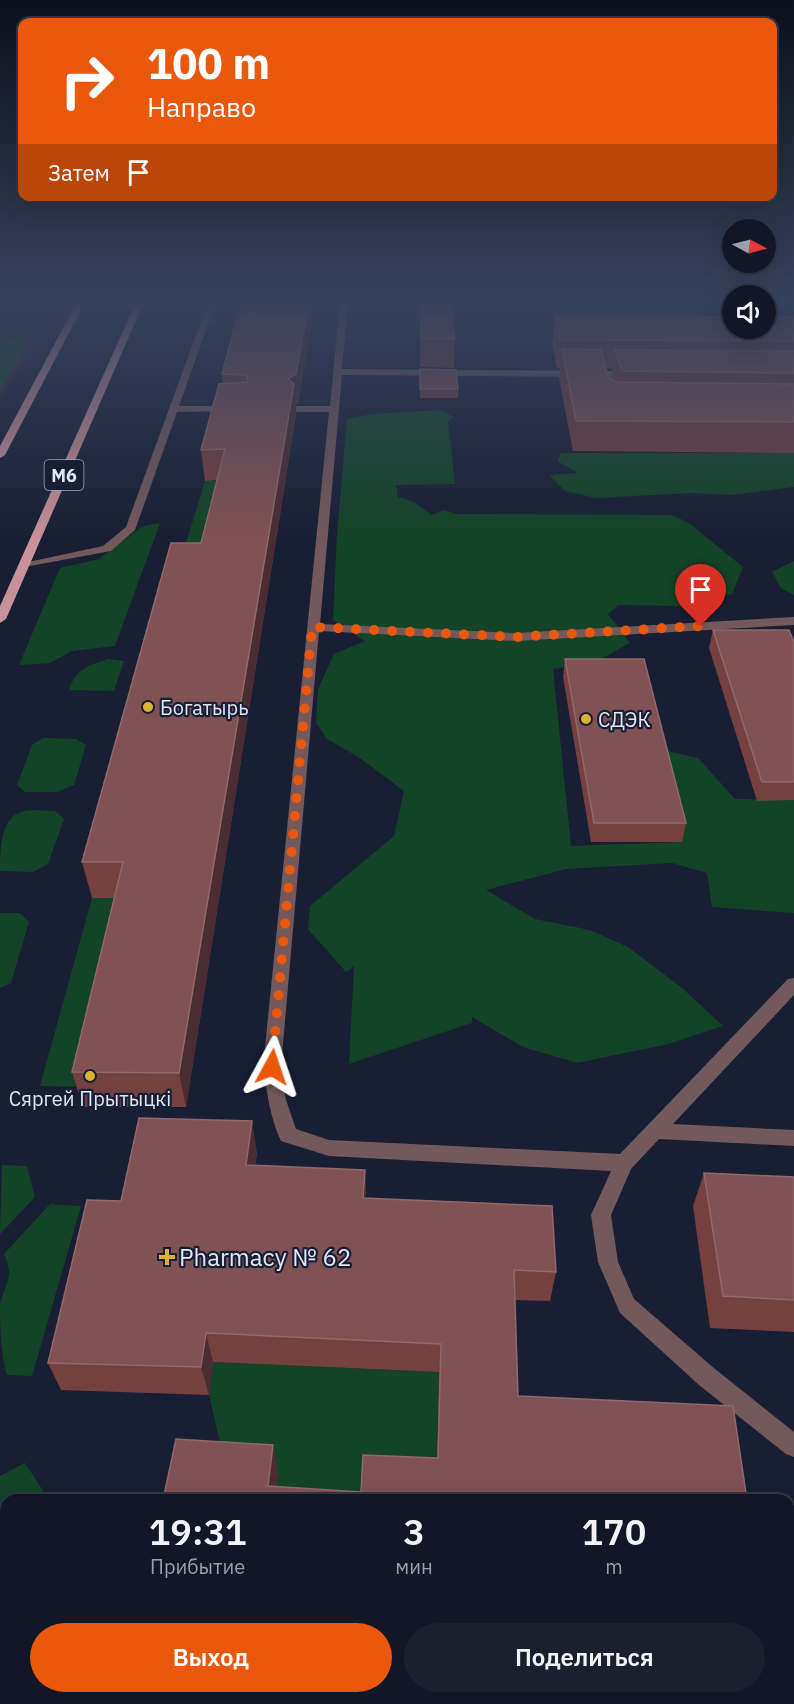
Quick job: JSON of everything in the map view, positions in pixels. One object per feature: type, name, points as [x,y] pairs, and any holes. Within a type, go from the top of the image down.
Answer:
[{"type":"main road","points":[[0,456],[39,382]]},
{"type":"main road","name":"М6","points":[[0,619],[105,382]]},
{"type":"lane","points":[[23,566],[107,549],[131,528],[185,382]]},
{"type":"lane","points":[[336,382],[272,1067],[277,1100],[288,1135],[329,1148],[624,1163]]},
{"type":"lane","points":[[176,409],[245,409]]},
{"type":"lane","points":[[297,409],[334,409]]},
{"type":"lane","points":[[312,627],[516,637],[794,621]]},
{"type":"lane","points":[[794,984],[624,1163],[601,1215],[608,1262],[627,1306],[707,1377],[794,1446]]},
{"type":"lane","points":[[653,1131],[794,1138]]},
{"type":"shaded area","points":[[0,382],[11,382],[0,399]]},
{"type":"green space","points":[[0,382],[6,382],[0,392]]},
{"type":"green space","points":[[440,410],[454,417],[448,422],[455,484],[396,485],[398,497],[414,502],[432,515],[444,510],[456,514],[672,515],[689,523],[743,567],[732,594],[682,606],[618,605],[608,614],[630,643],[596,662],[553,669],[571,846],[682,842],[659,749],[698,758],[735,799],[794,800],[794,913],[712,907],[707,873],[672,863],[566,869],[486,890],[535,919],[590,930],[628,947],[682,988],[723,1026],[668,1044],[577,1063],[523,1047],[472,1017],[472,1023],[349,1064],[354,966],[346,972],[308,929],[310,906],[394,836],[404,791],[360,758],[327,739],[316,723],[318,689],[334,654],[365,641],[333,620],[337,535],[347,419],[371,414]]},
{"type":"green space","points":[[561,453],[794,453],[794,487],[731,495],[692,493],[596,498],[565,491],[549,475],[578,473],[557,461]]},
{"type":"green space","points":[[228,480],[205,576],[176,576],[205,481]]},
{"type":"green space","points":[[160,523],[115,646],[72,651],[50,663],[19,665],[60,568],[99,559],[143,526]]},
{"type":"green space","points":[[794,561],[794,595],[781,588],[772,572]]},
{"type":"green space","points":[[108,659],[124,661],[114,691],[69,690],[79,672]]},
{"type":"green space","points":[[43,738],[76,739],[86,745],[74,785],[57,792],[25,792],[17,785],[32,745]]},
{"type":"green space","points":[[55,811],[64,819],[48,864],[33,872],[0,871],[3,837],[9,821],[21,812]]},
{"type":"green space","points":[[92,898],[131,898],[87,1087],[40,1086]]},
{"type":"green space","points":[[0,913],[20,913],[29,922],[11,983],[0,988]]},
{"type":"green space","points":[[2,1165],[27,1166],[35,1197],[0,1234]]},
{"type":"green space","points":[[50,1204],[81,1206],[32,1376],[7,1375],[0,1321],[0,1304],[9,1275],[4,1254]]},
{"type":"green space","points":[[213,1362],[439,1372],[436,1484],[390,1494],[266,1494],[226,1468],[209,1395]]},
{"type":"green space","points":[[25,1463],[45,1494],[0,1494],[0,1476]]},
{"type":"building","points":[[291,382],[294,384],[179,1073],[72,1072],[123,862],[82,862],[171,543],[201,543],[225,449],[201,450],[219,384]]},
{"type":"building","points":[[420,382],[457,382],[458,389],[420,389]]},
{"type":"building","points":[[568,382],[794,384],[794,422],[576,421]]},
{"type":"building","points":[[713,630],[789,630],[794,642],[794,782],[762,782]]},
{"type":"building","points":[[565,659],[644,659],[686,823],[594,823]]},
{"type":"building","points":[[139,1118],[252,1121],[246,1165],[365,1170],[363,1198],[552,1206],[556,1272],[514,1270],[518,1396],[733,1406],[746,1494],[164,1494],[176,1439],[273,1445],[268,1486],[361,1492],[363,1455],[438,1458],[441,1344],[206,1333],[201,1367],[48,1363],[87,1200],[121,1201]]},
{"type":"building","points":[[704,1173],[794,1177],[794,1300],[723,1296]]},
{"type":"place","name":"Богатырь","points":[[148,707]]},
{"type":"place","name":"СДЭК","points":[[586,719]]},
{"type":"place","name":"Сяргей Прытыцкі","points":[[90,1076]]},
{"type":"place","name":"Pharmacy № 62","points":[[167,1257]]},
{"type":"route","points":[[272,1067],[312,627],[516,637],[701,626]]}]
